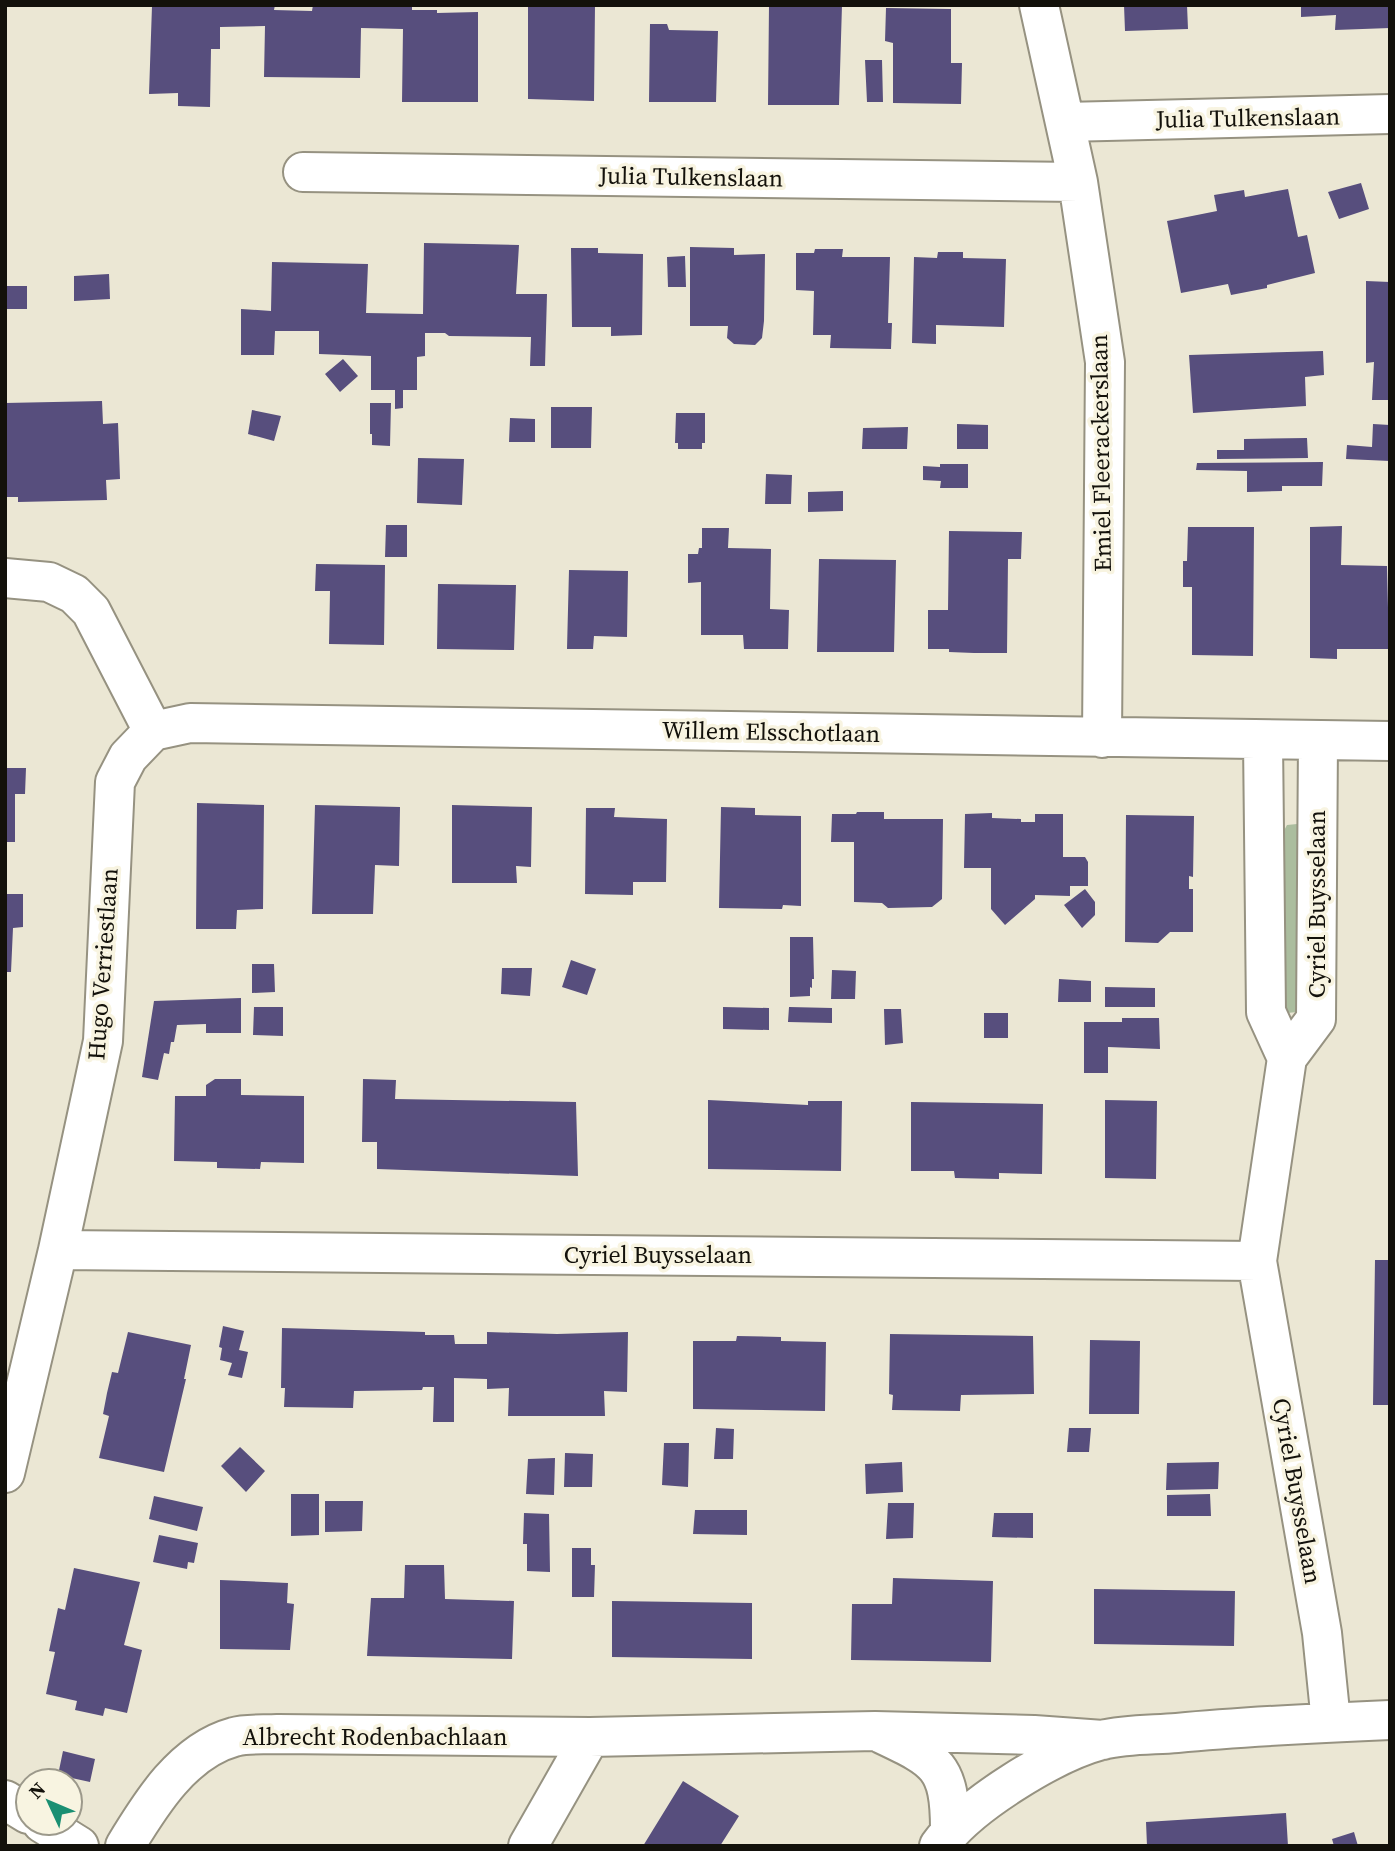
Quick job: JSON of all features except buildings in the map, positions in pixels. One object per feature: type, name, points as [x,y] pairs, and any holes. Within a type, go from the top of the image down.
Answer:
[{"type":"street","name":"Emiel Fleerackerslaan","points":[[1039,5],[1078,182],[1105,362],[1102,738]]},
{"type":"street","name":"Julia Tulkenslaan","points":[[1065,122],[1390,114]]},
{"type":"street","name":"Julia Tulkenslaan","points":[[303,172],[1078,182]]},
{"type":"street","points":[[5,578],[49,582],[74,594],[91,611],[153,732]]},
{"type":"street","name":"Willem Elsschotlaan","points":[[153,732],[190,723],[1390,741]]},
{"type":"street","name":"Hugo Verriestlaan","points":[[5,1473],[58,1250],[103,1041],[115,782],[128,757],[153,732]]},
{"type":"street","name":"Cyriel Buysselaan","points":[[1263,741],[1266,1012],[1286,1058]]},
{"type":"street","name":"Cyriel Buysselaan","points":[[1318,741],[1316,1019],[1286,1058],[1257,1261],[1322,1633],[1331,1722]]},
{"type":"street","name":"Cyriel Buysselaan","points":[[58,1250],[1257,1261]]},
{"type":"street","name":"Albrecht Rodenbachlaan","points":[[125,1846],[167,1785],[193,1757],[234,1737],[278,1734],[590,1737],[875,1731],[1021,1734],[1103,1740],[1248,1726],[1390,1720]]},
{"type":"street","name":"Albrecht Rodenbachlaan","points":[[875,1731],[918,1751],[946,1781],[950,1802],[944,1838]]},
{"type":"street","points":[[528,1846],[590,1737]]},
{"type":"street","name":"Albrecht Rodenbachlaan","points":[[944,1838],[1024,1776],[1062,1756],[1103,1740]]},
{"type":"green space","points":[[1297,824],[1302,835],[1303,1002],[1297,1012],[1287,1013],[1280,1008],[1281,836],[1287,825]]}]
